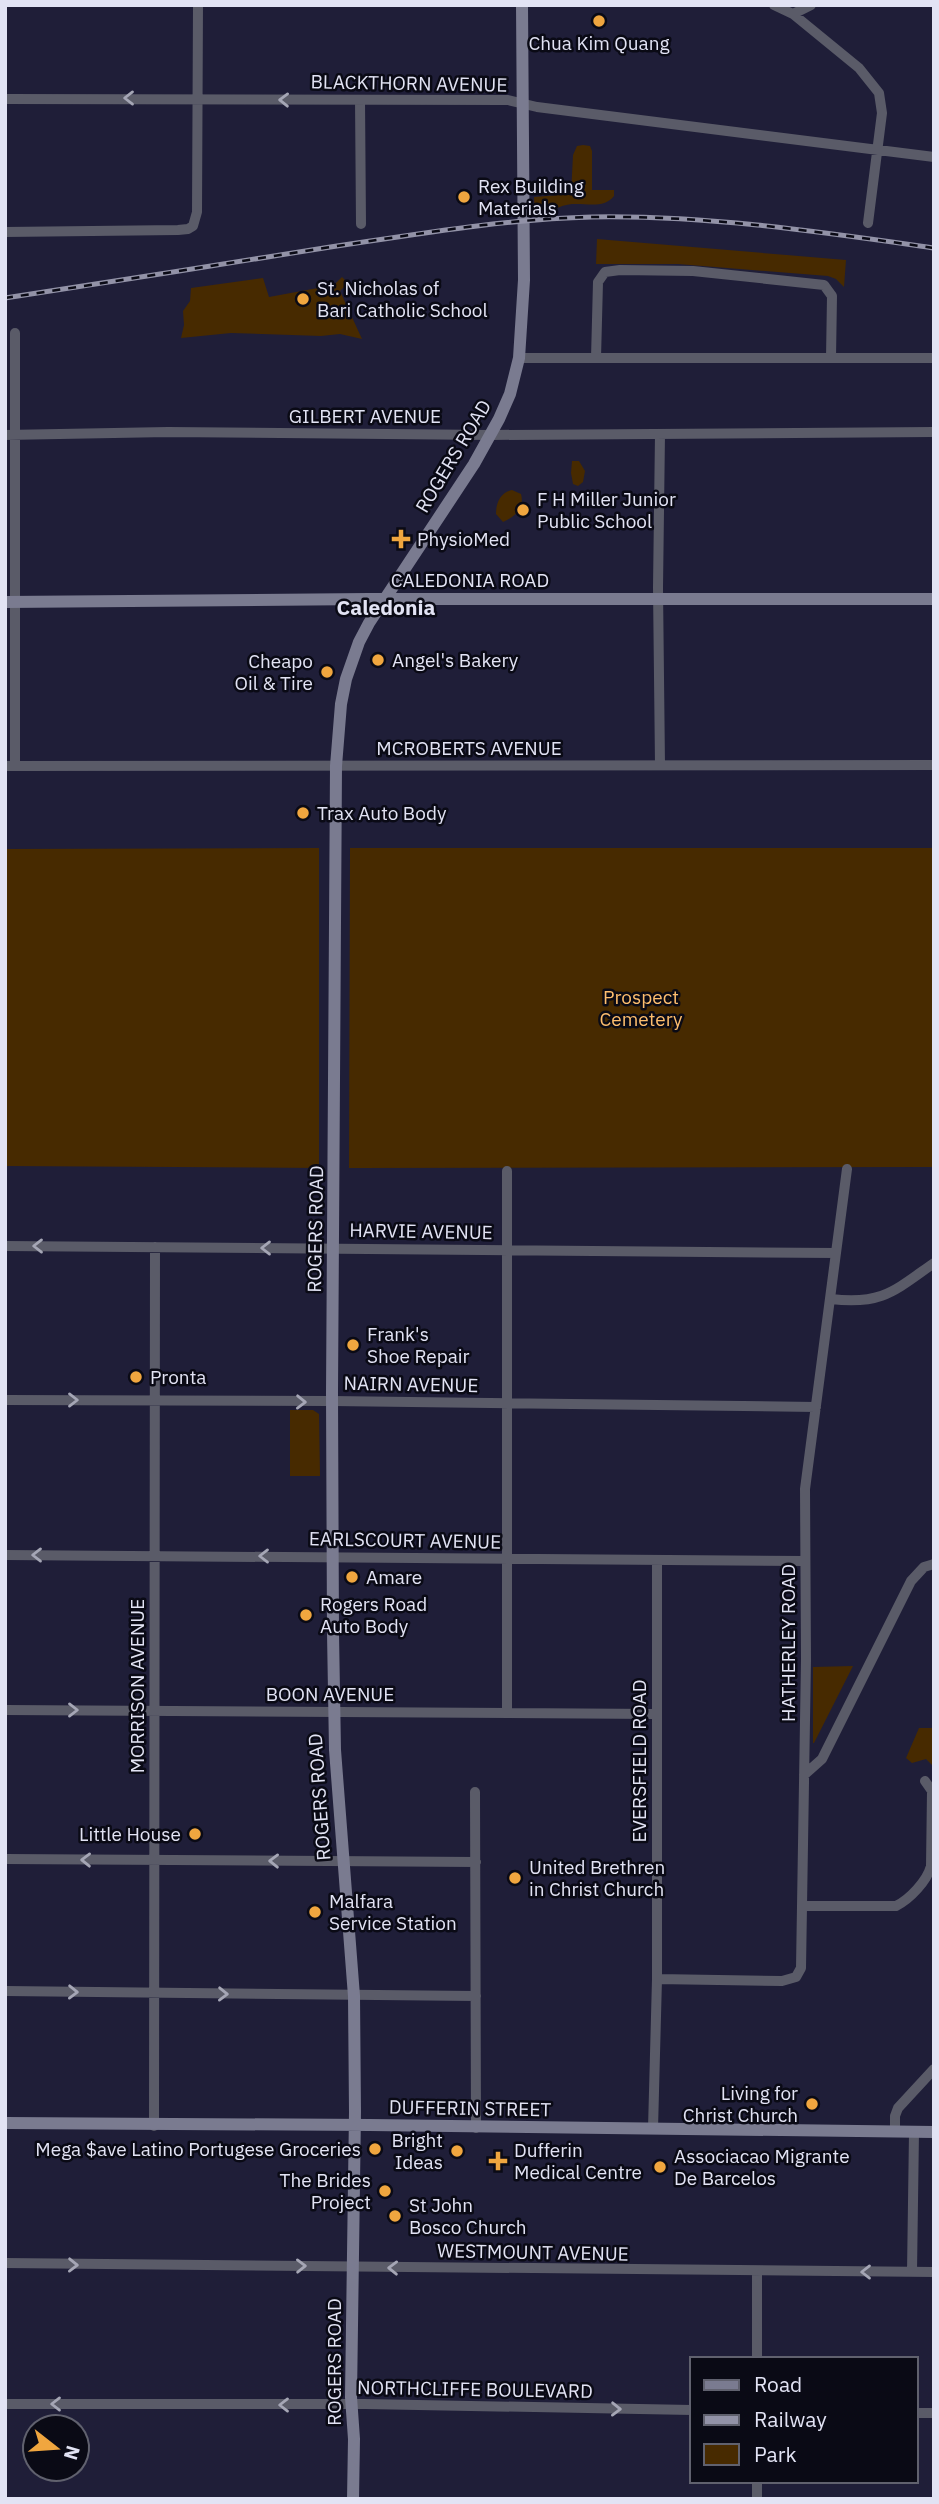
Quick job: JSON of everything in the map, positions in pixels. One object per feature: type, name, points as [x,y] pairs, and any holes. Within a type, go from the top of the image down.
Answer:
[{"type":"street","points":[[5,232],[178,230],[193,226],[197,212],[198,5]]},
{"type":"street","name":"ROGERS ROAD","points":[[353,2499],[354,1996],[342,1862],[334,1712],[332,1401],[336,766],[341,705],[348,671],[359,642],[491,435],[510,394],[519,358],[524,316],[522,5]]},
{"type":"street","points":[[774,5],[793,14],[859,68],[878,93],[882,113],[867,223]]},
{"type":"street","points":[[793,14],[811,5]]},
{"type":"street","name":"BLACKTHORN AVENUE","points":[[5,99],[508,100],[934,157]]},
{"type":"street","points":[[360,100],[360,224]]},
{"type":"street","points":[[596,358],[598,282],[605,272],[620,270],[693,271],[824,285],[832,296],[831,358]]},
{"type":"street","points":[[10,766],[10,435],[16,333]]},
{"type":"street","points":[[519,358],[934,358]]},
{"type":"street","name":"GILBERT AVENUE","points":[[10,435],[179,432],[491,435],[934,432]]},
{"type":"street","points":[[660,434],[660,765]]},
{"type":"street","name":"CALEDONIA ROAD","points":[[10,602],[934,599]]},
{"type":"street","name":"MCROBERTS AVENUE","points":[[10,766],[934,765]]},
{"type":"street","name":"HATHERLEY ROAD","points":[[657,1979],[782,1981],[793,1979],[800,1973],[804,1906],[805,1489],[847,1169]]},
{"type":"street","points":[[506,1713],[507,1171]]},
{"type":"street","name":"HARVIE AVENUE","points":[[5,1246],[836,1252]]},
{"type":"street","name":"MORRISON AVENUE","points":[[154,2126],[155,1247]]},
{"type":"street","points":[[831,1299],[861,1301],[880,1298],[934,1263]]},
{"type":"street","name":"NAIRN AVENUE","points":[[5,1400],[816,1407]]},
{"type":"street","name":"EARLSCOURT AVENUE","points":[[5,1555],[805,1561]]},
{"type":"street","name":"EVERSFIELD ROAD","points":[[653,2129],[657,1979],[657,1561]]},
{"type":"street","points":[[804,1775],[822,1759],[911,1581],[924,1567],[934,1564]]},
{"type":"street","name":"BOON AVENUE","points":[[5,1710],[656,1714]]},
{"type":"street","points":[[804,1906],[896,1906],[902,1903],[928,1876],[931,1866],[932,1791],[925,1781]]},
{"type":"street","points":[[475,1791],[476,2127]]},
{"type":"street","points":[[5,1859],[476,1862]]},
{"type":"street","points":[[5,1991],[476,1996]]},
{"type":"street","points":[[895,2132],[898,2108],[934,2069]]},
{"type":"street","name":"DUFFERIN STREET","points":[[5,2123],[934,2132]]},
{"type":"street","points":[[912,2272],[914,2132]]},
{"type":"street","name":"WESTMOUNT AVENUE","points":[[5,2263],[934,2272]]},
{"type":"street","points":[[757,2272],[757,2357]]},
{"type":"street","name":"NORTHCLIFFE BOULEVARD","points":[[5,2404],[690,2410]]},
{"type":"green space","points":[[577,146],[590,146],[592,151],[592,190],[614,190],[614,196],[605,203],[572,204],[535,215],[534,197],[571,194],[573,155]]},
{"type":"green space","points":[[597,239],[846,260],[844,287],[828,276],[678,264],[596,264]]},
{"type":"green space","points":[[342,277],[348,283],[340,291],[362,339],[340,334],[321,336],[231,333],[181,338],[183,311],[190,301],[191,288],[263,278],[269,297],[334,285]]},
{"type":"green space","points":[[572,461],[579,461],[585,471],[583,482],[578,486],[573,484]]},
{"type":"green space","points":[[512,490],[521,494],[520,508],[515,515],[503,522],[496,514],[497,506],[502,496]]},
{"type":"green space","points":[[319,848],[319,1168],[5,1166],[5,849]]},
{"type":"green space","name":"Prospect Cemetery","points":[[350,848],[934,848],[934,1167],[349,1168]]},
{"type":"green space","points":[[290,1410],[313,1410],[319,1414],[320,1476],[290,1476]]},
{"type":"green space","points":[[853,1666],[814,1743],[813,1743],[813,1667]]},
{"type":"green space","points":[[919,1728],[934,1728],[934,1767],[926,1759],[912,1763],[906,1758]]},
{"type":"railway","points":[[5,298],[424,233],[558,218],[635,217],[721,222],[934,248]]},
{"type":"place","name":"Chua Kim Quang","points":[[599,21]]},
{"type":"place","name":"Rex Building Materials","points":[[464,197]]},
{"type":"place","name":"St. Nicholas of Bari Catholic School","points":[[303,299]]},
{"type":"place","name":"F H Miller Junior Public School","points":[[523,510]]},
{"type":"place","name":"PhysioMed","points":[[401,539]]},
{"type":"place","name":"Angel's Bakery","points":[[378,660]]},
{"type":"place","name":"Cheapo Oil & Tire","points":[[327,672]]},
{"type":"place","name":"Trax Auto Body","points":[[303,813]]},
{"type":"place","name":"Frank's Shoe Repair","points":[[353,1345]]},
{"type":"place","name":"Pronta","points":[[136,1377]]},
{"type":"place","name":"Amare","points":[[352,1577]]},
{"type":"place","name":"Rogers Road Auto Body","points":[[306,1615]]},
{"type":"place","name":"Little House","points":[[195,1834]]},
{"type":"place","name":"United Brethren in Christ Church","points":[[515,1878]]},
{"type":"place","name":"Malfara Service Station","points":[[315,1912]]},
{"type":"place","name":"Living for Christ Church","points":[[812,2104]]},
{"type":"place","name":"Mega $ave Latino Portugese Groceries","points":[[375,2149]]},
{"type":"place","name":"Bright Ideas","points":[[457,2151]]},
{"type":"place","name":"Dufferin Medical Centre","points":[[498,2161]]},
{"type":"place","name":"Associacao Migrante De Barcelos","points":[[660,2167]]},
{"type":"place","name":"The Brides Project","points":[[385,2191]]},
{"type":"place","name":"St John Bosco Church","points":[[395,2216]]},
{"type":"district","name":"Caledonia","points":[[386,608]]}]
